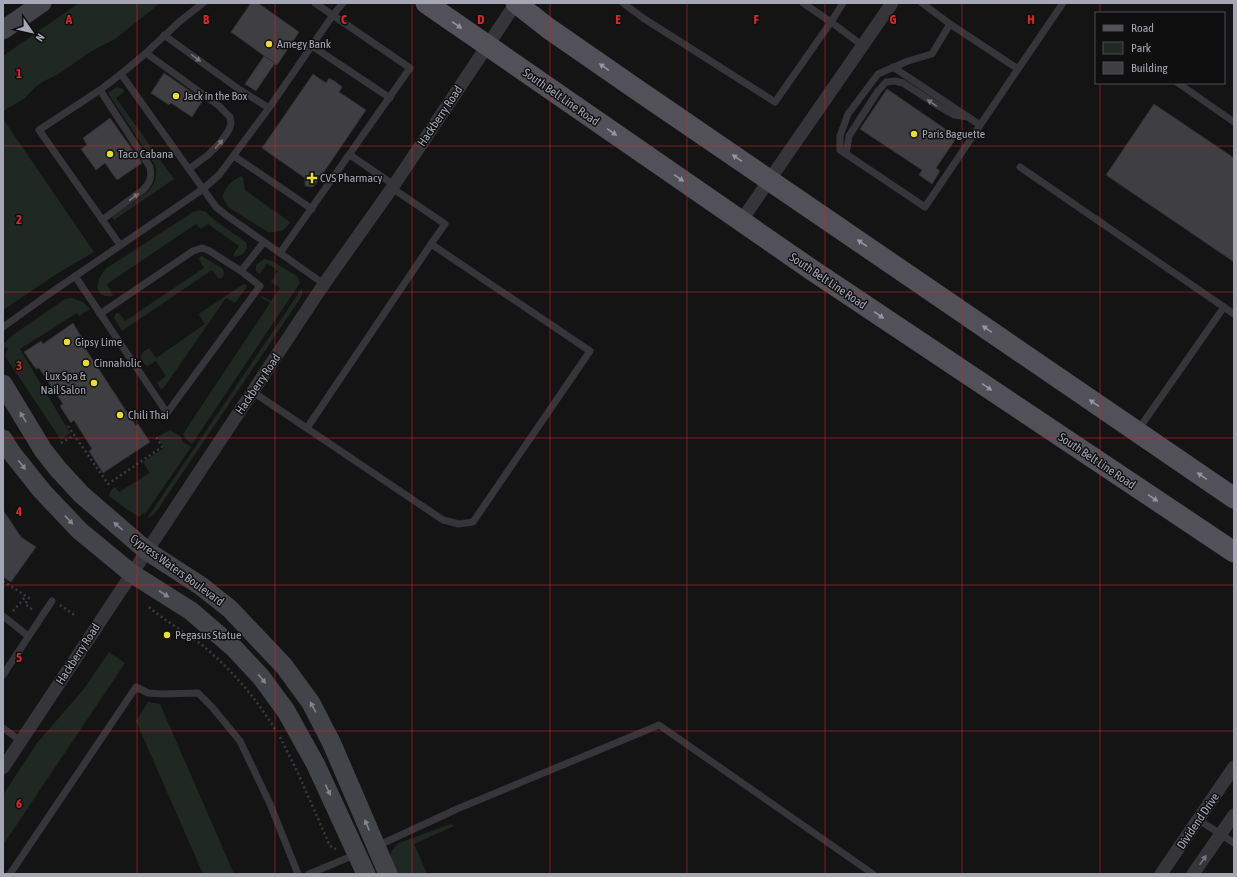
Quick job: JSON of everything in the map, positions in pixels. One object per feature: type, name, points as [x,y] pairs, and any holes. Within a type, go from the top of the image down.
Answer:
[{"type":"main road","name":"South Belt Line Road","points":[[426,3],[812,270],[1234,552]]},
{"type":"main road","points":[[516,3],[554,33],[1234,498]]},
{"type":"street","points":[[3,30],[42,3]]},
{"type":"street","name":"Hackberry Road","points":[[3,768],[324,284],[393,186],[516,3]]},
{"type":"street","points":[[741,221],[892,3]]},
{"type":"street","name":"Cypress Waters Boulevard","points":[[3,384],[43,450],[80,494],[147,551],[201,586],[230,609],[284,666],[311,702],[328,737],[388,874]]},
{"type":"street","name":"Cypress Waters Boulevard","points":[[3,439],[11,452],[42,491],[80,532],[131,573],[191,611],[234,648],[261,677],[286,711],[316,765],[366,874]]},
{"type":"street","name":"Dividend Drive","points":[[1161,874],[1234,767]]},
{"type":"street","points":[[1193,874],[1234,815]]},
{"type":"street","points":[[357,854],[376,846]]},
{"type":"lane","points":[[120,245],[39,130],[100,90],[121,74],[179,22],[203,3]]},
{"type":"lane","points":[[280,254],[410,68],[315,3]]},
{"type":"lane","points":[[3,327],[203,189],[219,175],[269,108],[333,15],[343,3]]},
{"type":"lane","points":[[623,3],[643,18],[775,102],[843,3]]},
{"type":"lane","points":[[803,3],[863,46]]},
{"type":"lane","points":[[922,3],[950,24],[1018,69]]},
{"type":"lane","points":[[950,24],[932,54],[908,61],[878,74],[848,114],[840,136],[840,150],[925,207],[1063,3]]},
{"type":"lane","points":[[164,35],[240,90],[269,108]]},
{"type":"lane","points":[[312,46],[390,98]]},
{"type":"lane","points":[[146,53],[219,106],[230,117],[231,123],[229,130],[220,143],[208,155],[189,169]]},
{"type":"lane","points":[[893,67],[980,125]]},
{"type":"lane","points":[[121,74],[216,207],[324,284]]},
{"type":"lane","points":[[846,154],[849,136],[878,91],[886,82],[895,80],[903,83],[940,108],[954,115],[968,117]]},
{"type":"lane","points":[[1179,84],[1234,122]]},
{"type":"lane","points":[[100,90],[150,167],[152,173],[151,180],[143,190],[102,220]]},
{"type":"lane","points":[[307,428],[445,224],[350,155]]},
{"type":"lane","points":[[234,156],[312,209]]},
{"type":"lane","points":[[1020,167],[1234,314]]},
{"type":"lane","points":[[241,271],[264,242]]},
{"type":"lane","points":[[253,392],[443,520],[460,524],[473,522],[590,351],[431,244]]},
{"type":"lane","points":[[75,276],[100,314],[167,413],[260,286],[241,271],[208,250],[202,248],[193,251],[100,314]]},
{"type":"lane","points":[[1136,432],[1224,307]]},
{"type":"lane","points":[[3,675],[52,601]]},
{"type":"lane","points":[[5,617],[28,636]]},
{"type":"lane","points":[[10,874],[136,687],[148,693],[198,693],[212,707],[240,741],[270,804],[298,874]]},
{"type":"lane","points":[[376,846],[457,809],[659,725],[873,874]]},
{"type":"lane","points":[[3,728],[21,741]]},
{"type":"lane","points":[[1199,820],[1234,843]]},
{"type":"lane","points":[[309,874],[357,854]]},
{"type":"path","points":[[68,426],[108,484],[162,447],[155,435]]},
{"type":"path","points":[[61,443],[74,435]]},
{"type":"path","points":[[5,617],[26,596]]},
{"type":"path","points":[[149,607],[184,632],[217,659],[241,683],[276,730],[330,846],[336,849]]},
{"type":"green space","points":[[79,3],[160,3],[115,39],[90,52],[57,75],[42,82],[24,99],[3,111],[3,56]]},
{"type":"green space","points":[[116,87],[123,89],[124,92],[116,98],[174,179],[114,220],[112,217],[149,191],[153,185],[156,175],[155,165],[108,93]]},
{"type":"green space","points":[[3,119],[94,252],[55,275],[3,310]]},
{"type":"green space","points":[[241,176],[243,178],[245,190],[290,222],[286,228],[278,232],[268,232],[228,207],[223,195],[232,182]]},
{"type":"green space","points":[[200,210],[206,212],[214,220],[246,242],[247,248],[242,255],[235,257],[233,255],[239,246],[208,224],[201,229],[196,224],[107,284],[113,296],[101,294],[98,287],[98,282],[103,272],[107,268],[193,212]]},
{"type":"green space","points":[[202,256],[223,269],[224,274],[222,278],[219,279],[212,270],[122,331],[114,318],[116,313],[119,313],[125,321],[204,268],[199,259]]},
{"type":"green space","points":[[264,259],[272,261],[297,276],[300,283],[192,444],[183,434],[270,303],[261,297],[262,296],[271,301],[280,288],[271,282],[278,271],[267,263],[260,274],[256,271],[256,265]]},
{"type":"green space","points":[[244,284],[247,285],[246,288],[235,303],[226,298],[161,390],[157,383],[166,376],[156,361],[147,366],[141,359],[142,354],[149,348],[156,358],[205,324],[199,315],[200,313]]},
{"type":"green space","points":[[302,288],[302,295],[300,299],[158,509],[148,518],[148,517]]},
{"type":"green space","points":[[72,298],[83,302],[90,309],[79,316],[77,313],[20,349],[70,433],[61,440],[5,356],[8,348],[5,347],[4,350],[3,344],[13,335],[65,299]]},
{"type":"green space","points":[[170,430],[180,436],[184,443],[191,447],[145,514],[143,513],[139,517],[109,496],[111,490],[115,487],[119,492],[150,473],[143,462],[164,448],[157,437]]},
{"type":"green space","points":[[109,652],[125,663],[3,845],[3,795],[37,743],[83,690]]},
{"type":"green space","points":[[148,702],[160,704],[234,874],[203,874],[136,721]]},
{"type":"green space","points":[[450,824],[454,826],[414,844],[427,874],[395,874],[390,856],[392,850],[399,843]]},
{"type":"building","name":"Amegy Bank","points":[[251,3],[258,3],[299,32],[277,65],[231,32]]},
{"type":"building","points":[[264,56],[275,63],[256,91],[245,84]]},
{"type":"building","name":"Jack in the Box","points":[[164,73],[203,100],[192,117],[171,103],[169,105],[151,93]]},
{"type":"building","name":"CVS Pharmacy","points":[[313,74],[326,83],[329,78],[336,82],[342,87],[339,92],[366,110],[315,185],[262,148]]},
{"type":"building","points":[[887,89],[957,137],[936,168],[940,171],[932,184],[919,175],[922,170],[860,129]]},
{"type":"building","points":[[1154,104],[1234,158],[1234,262],[1106,175]]},
{"type":"building","name":"Taco Cabana","points":[[110,118],[142,163],[117,180],[105,163],[96,170],[81,149],[87,145],[83,138]]},
{"type":"building","points":[[305,178],[315,185],[313,187],[305,186]]},
{"type":"building","points":[[73,323],[83,340],[81,342],[136,426],[138,424],[150,442],[103,473],[89,451],[92,449],[74,420],[71,423],[60,406],[63,404],[39,368],[36,369],[24,352],[41,341],[43,344]]},
{"type":"building","points":[[3,510],[21,537],[36,547],[11,582],[3,577]]},
{"type":"place","name":"Amegy Bank","points":[[269,44]]},
{"type":"place","name":"Jack in the Box","points":[[176,96]]},
{"type":"place","name":"Paris Baguette","points":[[914,134]]},
{"type":"place","name":"Taco Cabana","points":[[110,154]]},
{"type":"place","name":"CVS Pharmacy","points":[[312,178]]},
{"type":"place","name":"Gipsy Lime","points":[[67,342]]},
{"type":"place","name":"Cinnaholic","points":[[86,363]]},
{"type":"place","name":"Lux Spa & Nail Salon","points":[[94,383]]},
{"type":"place","name":"Chili Thai","points":[[120,415]]},
{"type":"place","name":"Pegasus Statue","points":[[167,635]]}]
